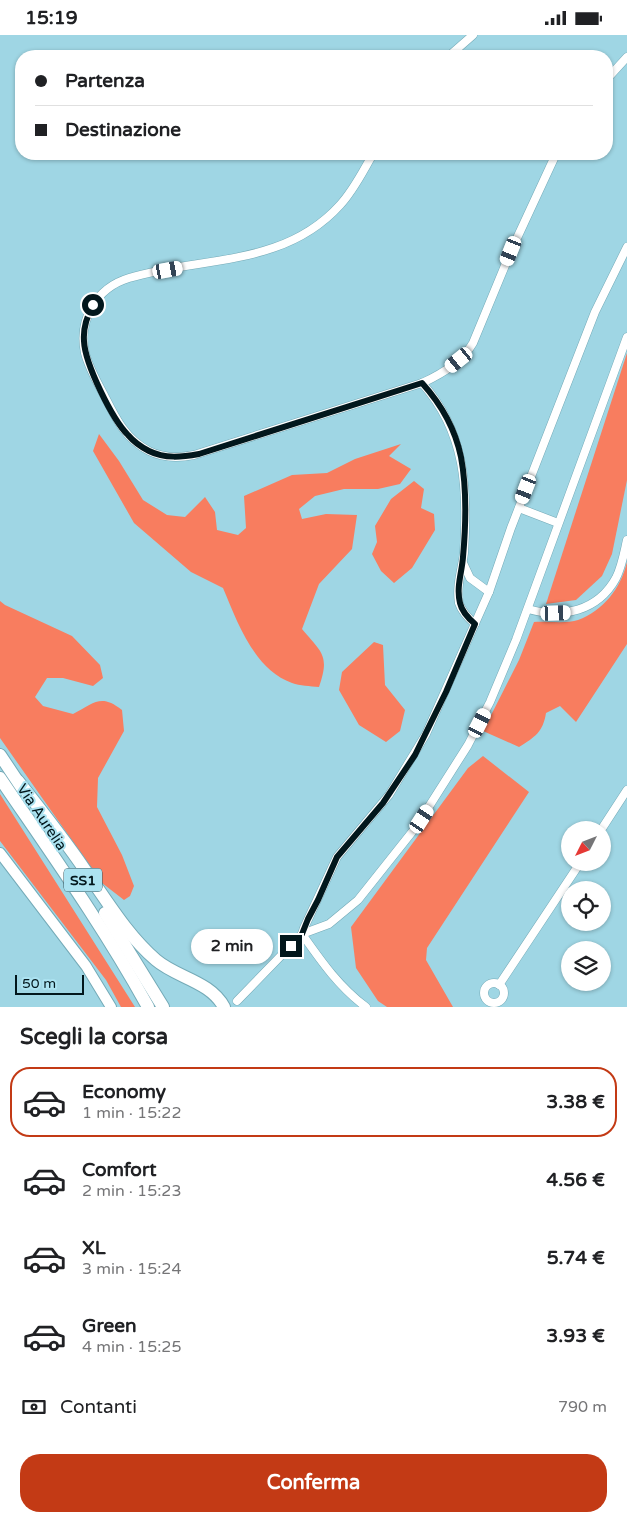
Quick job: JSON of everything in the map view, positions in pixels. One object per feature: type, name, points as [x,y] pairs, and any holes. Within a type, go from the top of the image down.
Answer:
[{"type":"highway","name":"Via Aurelia","points":[[0,755],[123,941],[163,1007]]},
{"type":"highway","name":"Via Aurelia","points":[[0,777],[91,913],[148,1007]]},
{"type":"highway","points":[[18,781],[135,939],[165,967],[212,993],[224,1007]]},
{"type":"street","points":[[456,50],[473,35]]},
{"type":"street","points":[[613,72],[627,57]]},
{"type":"street","points":[[369,160],[341,204],[318,225],[293,241],[245,256],[133,277],[108,289],[97,299],[87,317],[84,335],[86,355],[116,419],[135,442],[146,450],[169,457],[199,454],[422,383],[448,369],[472,345],[511,251],[553,160]]},
{"type":"street","points":[[237,1001],[302,934],[334,862],[383,803],[415,755],[446,692],[489,591],[519,507],[595,312],[627,247]]},
{"type":"street","points":[[302,934],[329,924],[353,905],[416,827],[483,718],[528,609],[627,337]]},
{"type":"street","points":[[422,383],[445,414],[461,457],[465,510],[463,563],[458,588],[460,604],[464,613],[475,624]]},
{"type":"street","points":[[519,507],[558,523]]},
{"type":"street","points":[[528,609],[538,612],[569,613],[600,597],[616,577],[627,540]]},
{"type":"street","points":[[463,563],[470,578],[489,591]]},
{"type":"street","points":[[607,821],[627,790]]},
{"type":"street","points":[[0,853],[86,966],[111,1007]]},
{"type":"street","points":[[499,985],[575,871]]},
{"type":"street","points":[[302,934],[336,980],[366,1007]]},
{"type":"street","points":[[490,984],[499,985],[503,994],[500,1005],[488,1001],[484,994],[490,984]]},
{"type":"shaded area","points":[[627,353],[627,480],[612,554],[602,576],[576,600],[546,604]]},
{"type":"shaded area","points":[[99,434],[119,461],[143,500],[167,515],[185,517],[205,497],[215,512],[217,530],[238,535],[246,528],[244,496],[292,475],[327,473],[355,459],[401,444],[389,456],[411,469],[400,484],[378,489],[344,489],[315,496],[299,509],[302,519],[326,514],[357,515],[352,549],[319,584],[302,629],[319,649],[324,661],[319,687],[292,683],[279,677],[267,667],[248,643],[223,588],[191,572],[134,523],[93,451]]},
{"type":"shaded area","points":[[414,481],[424,489],[421,508],[434,514],[435,530],[412,568],[394,583],[381,571],[372,554],[377,542],[375,526],[391,499]]},
{"type":"shaded area","points":[[627,562],[627,644],[576,722],[560,706],[546,713],[543,725],[537,733],[519,747],[483,731],[519,660],[534,622],[573,621],[595,611],[610,597],[620,581]]},
{"type":"shaded area","points":[[0,601],[72,636],[100,665],[103,678],[93,686],[63,678],[47,678],[35,697],[43,706],[73,714],[92,703],[103,701],[115,705],[122,710],[124,731],[98,778],[97,807],[122,855],[134,886],[130,896],[124,900],[102,883],[0,738]]},
{"type":"shaded area","points":[[374,642],[383,645],[385,685],[405,710],[400,731],[386,742],[359,725],[339,690],[342,672]]},
{"type":"shaded area","points":[[483,756],[529,792],[427,948],[426,960],[453,1007],[387,1007],[378,1001],[356,968],[351,927],[468,768]]},
{"type":"shaded area","points":[[0,794],[135,1007],[121,1007],[106,980],[0,841]]},
{"type":"route","points":[[93,305],[89,311],[84,329],[84,349],[88,362],[121,427],[135,442],[151,452],[174,457],[199,454],[422,383],[445,414],[458,447],[464,481],[465,510],[463,563],[458,588],[462,609],[475,624],[446,692],[415,755],[383,803],[337,857],[302,934],[291,946]]}]
